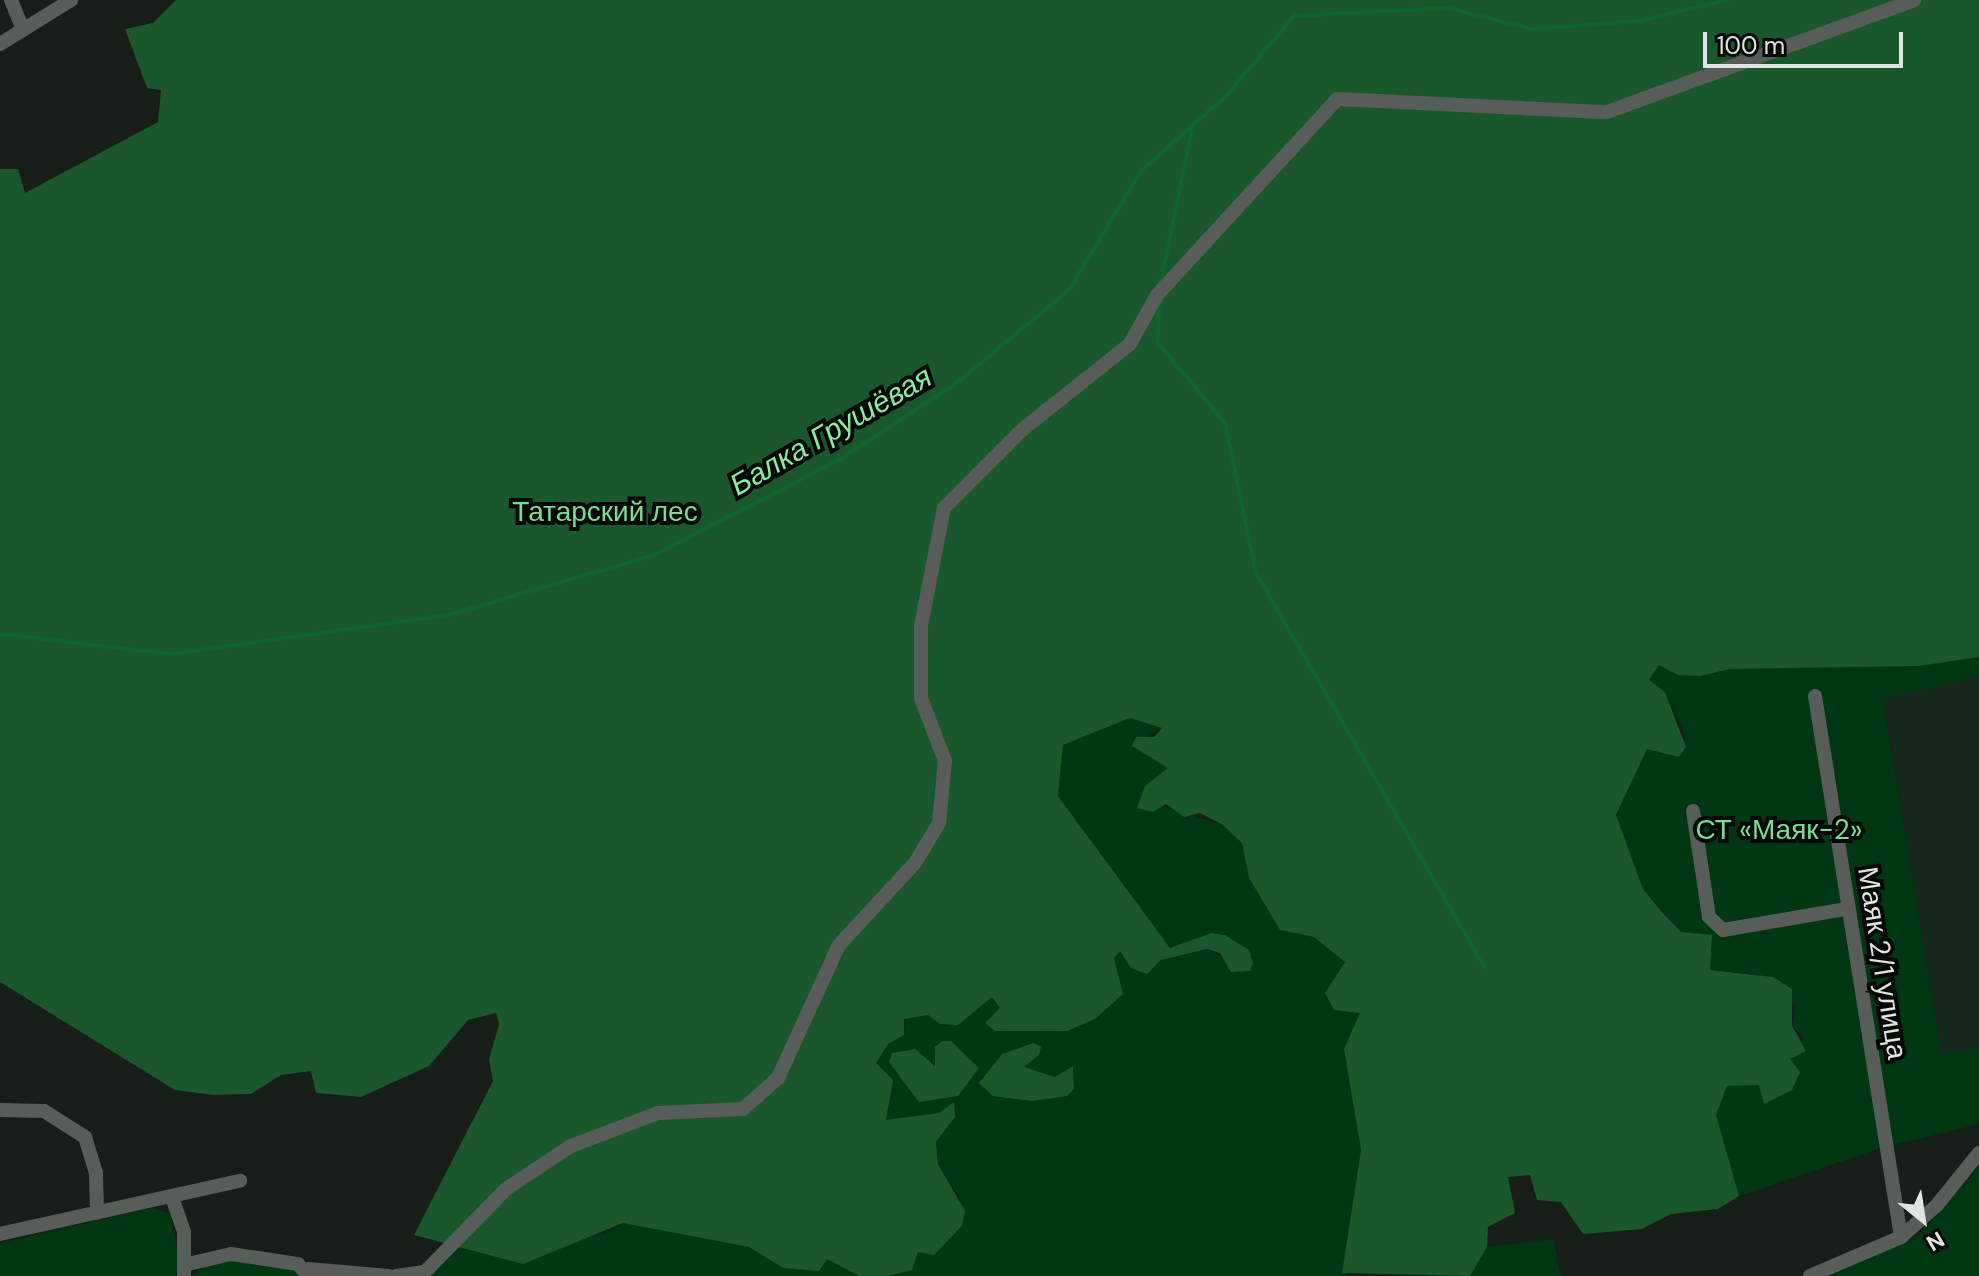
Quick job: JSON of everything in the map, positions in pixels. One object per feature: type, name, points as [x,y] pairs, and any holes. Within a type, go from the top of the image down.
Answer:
[{"type":"street","points":[[11,0],[23,30]]},
{"type":"street","points":[[0,44],[71,0]]},
{"type":"street","points":[[396,1276],[425,1272],[506,1189],[571,1146],[658,1113],[743,1109],[778,1078],[839,945],[915,863],[939,823],[945,761],[921,698],[921,603],[944,508],[1023,429],[1130,344],[1157,295],[1337,99],[1607,112],[1914,0]]},
{"type":"street","name":"Маяк 2/1 улица","points":[[1815,696],[1846,909],[1901,1237]]},
{"type":"street","points":[[1693,811],[1709,917],[1723,930],[1846,909]]},
{"type":"street","points":[[0,1110],[44,1111],[85,1137],[96,1173],[97,1213]]},
{"type":"street","points":[[1810,1276],[1901,1237],[1937,1205],[1979,1153]]},
{"type":"street","points":[[0,1234],[240,1181]]},
{"type":"street","points":[[172,1197],[186,1270],[231,1254],[308,1272],[389,1276]]},
{"type":"shaded area","points":[[1979,677],[1979,1047],[1942,1056],[1883,698]]},
{"type":"green space","name":"Татарский лес","points":[[176,0],[1979,0],[1979,657],[1919,666],[1730,669],[1700,676],[1678,675],[1659,665],[1649,680],[1665,692],[1686,747],[1679,757],[1647,749],[1616,815],[1643,889],[1681,932],[1712,935],[1710,970],[1773,977],[1792,989],[1792,1026],[1806,1051],[1790,1059],[1800,1072],[1792,1090],[1764,1104],[1759,1085],[1727,1086],[1716,1115],[1739,1196],[1718,1209],[1671,1214],[1642,1229],[1583,1234],[1561,1202],[1537,1200],[1530,1175],[1508,1177],[1515,1213],[1488,1227],[1487,1247],[1470,1276],[1342,1273],[1361,1150],[1344,1049],[1360,1013],[1334,1010],[1325,993],[1345,962],[1314,937],[1280,930],[1249,878],[1242,843],[1223,825],[1200,813],[1184,817],[1166,804],[1153,812],[1137,808],[1145,786],[1168,768],[1132,746],[1136,737],[1154,737],[1162,728],[1130,718],[1063,745],[1058,796],[1170,948],[1211,933],[1225,935],[1249,950],[1253,963],[1250,971],[1231,972],[1220,953],[1207,949],[1161,960],[1147,974],[1131,968],[1120,951],[1114,958],[1123,994],[1095,1019],[1067,1031],[995,1031],[985,1023],[1000,1008],[992,997],[958,1025],[940,1024],[928,1015],[904,1019],[904,1035],[888,1044],[876,1063],[893,1080],[886,1120],[939,1113],[954,1102],[955,1117],[936,1142],[938,1164],[965,1211],[962,1226],[934,1255],[918,1252],[912,1270],[888,1276],[859,1276],[827,1259],[819,1271],[783,1268],[749,1247],[623,1223],[523,1264],[414,1235],[493,1081],[489,1059],[499,1024],[496,1013],[468,1020],[429,1066],[361,1097],[316,1093],[311,1071],[281,1075],[251,1094],[213,1095],[175,1090],[0,982],[0,169],[18,169],[25,193],[158,122],[161,90],[147,88],[125,29],[153,23]]},
{"type":"green space","name":"СТ «Маяк-2»","points":[[1979,657],[1979,677],[1883,699],[1942,1055],[1979,1047],[1979,1124],[1881,1148],[1739,1196],[1716,1115],[1727,1086],[1759,1085],[1790,1059],[1803,1037],[1792,1026],[1796,1007],[1755,974],[1710,970],[1712,935],[1681,932],[1643,889],[1616,816],[1647,748],[1679,757],[1686,736],[1665,692],[1648,680],[1659,664],[1678,675],[1700,676],[1730,669],[1919,666]]},
{"type":"green space","points":[[1130,718],[1162,728],[1132,746],[1169,768],[1145,786],[1157,805],[1223,825],[1242,843],[1249,878],[1280,930],[1314,937],[1345,962],[1325,993],[1361,1013],[1344,1049],[1361,1150],[1342,1272],[1348,1276],[888,1276],[912,1270],[918,1252],[935,1254],[962,1226],[959,1196],[938,1165],[936,1142],[955,1117],[954,1103],[939,1113],[886,1121],[891,1094],[876,1063],[888,1043],[904,1035],[905,1019],[928,1015],[958,1025],[992,997],[1000,1002],[1006,1032],[1066,1031],[1095,1019],[1123,994],[1114,958],[1120,950],[1161,960],[1207,949],[1250,971],[1253,957],[1225,935],[1211,933],[1170,948],[1058,796],[1062,745]],"holes":[[[1033,1043],[1039,1055],[1023,1067],[1055,1077],[1073,1066],[1074,1089],[1032,1101],[1018,1095],[1002,1054]]]},
{"type":"green space","points":[[942,1041],[951,1041],[979,1068],[958,1096],[919,1102],[889,1062],[892,1053],[915,1049],[935,1066],[935,1047]]},
{"type":"green space","points":[[1033,1043],[1041,1047],[1039,1055],[1024,1067],[1055,1077],[1073,1066],[1074,1089],[1067,1096],[1032,1101],[993,1096],[979,1083],[1002,1054]]},
{"type":"green space","points":[[1979,1167],[1979,1276],[1831,1276],[1919,1235]]},
{"type":"green space","points":[[153,1208],[170,1214],[179,1256],[176,1276],[0,1276],[0,1243]]},
{"type":"green space","points":[[623,1223],[749,1247],[783,1268],[827,1259],[859,1276],[430,1276],[456,1246],[604,1234]]},
{"type":"green space","points":[[1553,1239],[1561,1276],[1470,1276],[1487,1247]]},
{"type":"green space","points":[[219,1257],[296,1267],[305,1276],[191,1276]]},
{"type":"waterway","name":"Балка Грушёвая","points":[[0,634],[170,654],[445,616],[652,556],[837,461],[954,385],[1069,290],[1141,171],[1227,95],[1294,16],[1448,8],[1532,29],[1639,21],[1727,0]]},
{"type":"waterway","points":[[1160,285],[1193,126]]},
{"type":"waterway","points":[[1159,302],[1158,343],[1225,423],[1256,573],[1484,967]]}]
